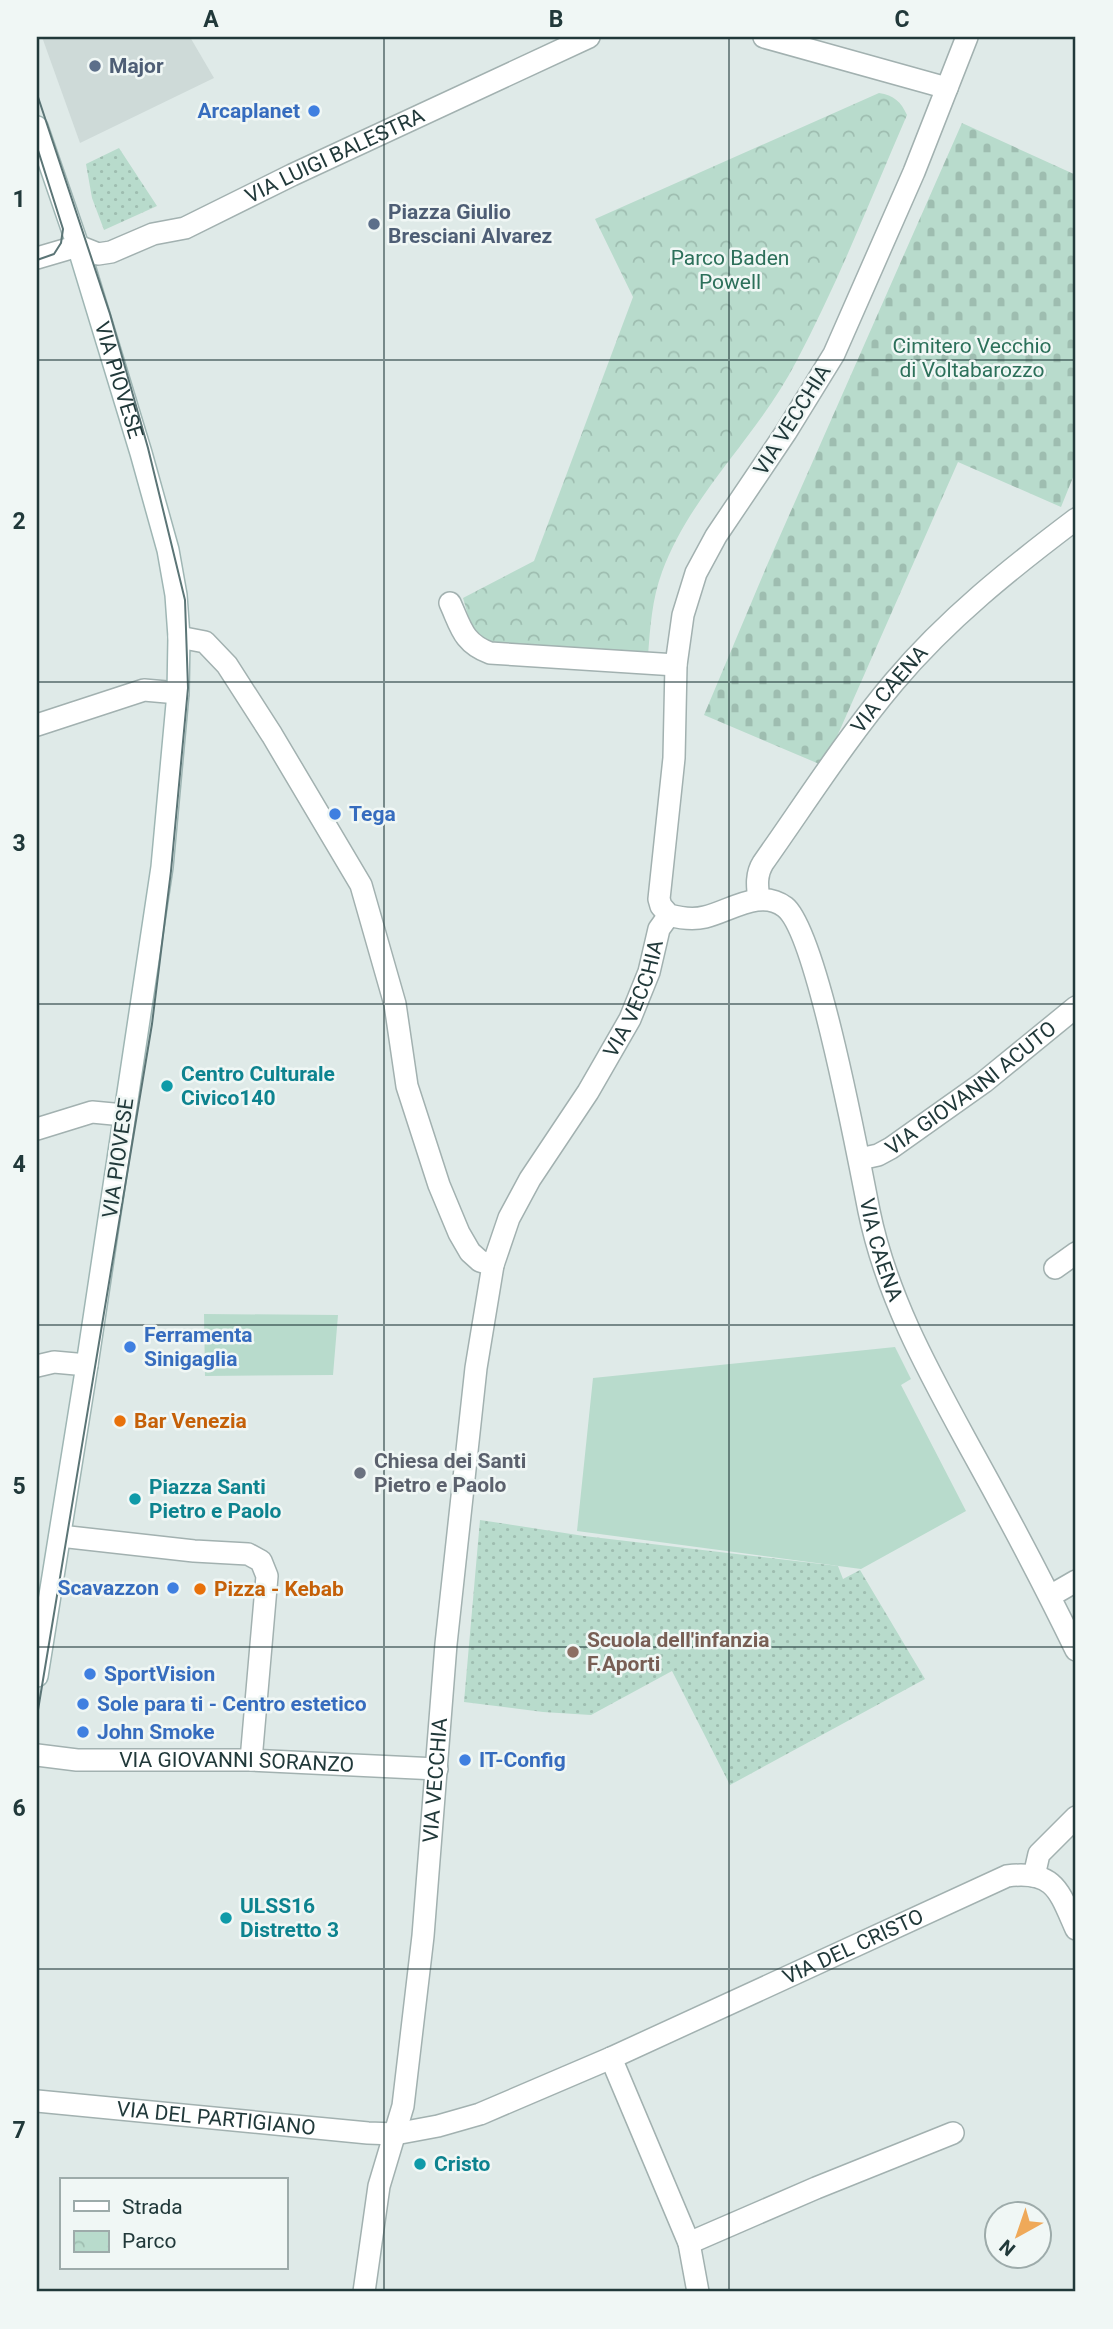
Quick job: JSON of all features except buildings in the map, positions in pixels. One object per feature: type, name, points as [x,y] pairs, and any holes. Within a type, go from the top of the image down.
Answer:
[{"type":"street","name":"VIA LUIGI BALESTRA","points":[[78,246],[99,254],[111,252],[153,234],[185,228],[292,175],[589,37]]},
{"type":"street","points":[[764,37],[947,88]]},
{"type":"street","name":"VIA VECCHIA","points":[[364,2292],[379,2186],[402,2106],[423,1936],[444,1664],[475,1368],[494,1265],[509,1218],[530,1179],[589,1091],[630,1019],[649,972],[659,929],[668,915],[659,900],[674,758],[676,665],[683,615],[696,573],[716,536],[801,409],[834,354],[914,172],[967,37]]},
{"type":"street","name":"VIA PIOVESE","points":[[37,127],[78,246],[141,453],[168,550],[176,595],[179,637],[178,692],[162,867],[37,1676]]},
{"type":"street","points":[[37,258],[78,246]]},
{"type":"street","name":"VIA CAENA","points":[[1076,519],[983,593],[938,635],[896,680],[830,766],[758,870],[757,889],[760,899],[786,907],[798,924],[819,986],[883,1266],[905,1324],[1076,1650]]},
{"type":"street","points":[[450,603],[463,634],[470,643],[490,653],[676,665]]},
{"type":"street","points":[[179,637],[205,642],[227,665],[361,885],[394,1004],[407,1086],[439,1185],[470,1252],[480,1261],[494,1265]]},
{"type":"street","points":[[37,725],[144,690],[178,692]]},
{"type":"street","points":[[668,915],[704,917],[760,899]]},
{"type":"street","name":"VIA GIOVANNI ACUTO","points":[[860,1159],[878,1155],[891,1148],[984,1082],[1076,1007]]},
{"type":"street","points":[[37,1129],[92,1112],[124,1115]]},
{"type":"street","points":[[1055,1268],[1076,1253]]},
{"type":"street","points":[[37,1366],[54,1362],[87,1366]]},
{"type":"street","points":[[60,1536],[194,1551],[248,1554],[261,1561],[267,1576],[251,1760]]},
{"type":"street","points":[[1050,1596],[1076,1581]]},
{"type":"street","name":"VIA GIOVANNI SORANZO","points":[[37,1755],[77,1760],[251,1760],[437,1769]]},
{"type":"street","points":[[1076,1817],[1039,1854],[1034,1876],[1050,1882],[1060,1892],[1076,1928]]},
{"type":"street","name":"VIA DEL CRISTO","points":[[395,2134],[480,2114],[611,2058],[1007,1876],[1034,1876]]},
{"type":"street","points":[[611,2058],[689,2243],[698,2292]]},
{"type":"street","name":"VIA DEL PARTIGIANO","points":[[37,2101],[328,2130],[395,2134]]},
{"type":"street","points":[[689,2243],[953,2133]]},
{"type":"shaded area","points":[[42,37],[190,37],[214,78],[80,143]]},
{"type":"green space","name":"Parco Baden Powell","points":[[879,93],[896,100],[907,115],[840,271],[796,362],[763,415],[707,490],[675,543],[656,593],[648,656],[492,645],[473,633],[463,598],[534,561],[633,297],[595,219]]},
{"type":"green space","name":"Cimitero Vecchio di Voltabarozzo","points":[[962,123],[1076,175],[1076,470],[1061,507],[958,462],[824,766],[704,715]]},
{"type":"green space","points":[[119,148],[157,206],[104,230],[92,198],[86,164]]},
{"type":"green space","points":[[204,1314],[338,1315],[333,1375],[205,1376]]},
{"type":"green space","points":[[895,1347],[911,1379],[901,1385],[966,1511],[861,1569],[577,1531],[593,1378]]},
{"type":"green space","points":[[480,1520],[584,1536],[838,1566],[843,1579],[860,1570],[925,1679],[730,1785],[672,1671],[591,1715],[464,1702]]},
{"type":"tram line","points":[[37,94],[110,314],[148,448],[185,600],[188,688],[171,871],[152,1024],[37,1716]]},
{"type":"tram line","points":[[37,147],[63,229],[61,243],[54,254],[37,260]]},
{"type":"place","name":"Major","points":[[95,66]]},
{"type":"place","name":"Arcaplanet","points":[[314,111]]},
{"type":"place","name":"Piazza Giulio Bresciani Alvarez","points":[[374,224]]},
{"type":"place","name":"Tega","points":[[335,814]]},
{"type":"place","name":"Centro Culturale Civico140","points":[[167,1086]]},
{"type":"place","name":"Ferramenta Sinigaglia","points":[[130,1347]]},
{"type":"place","name":"Bar Venezia","points":[[120,1421]]},
{"type":"place","name":"Chiesa dei Santi Pietro e Paolo","points":[[360,1473]]},
{"type":"place","name":"Piazza Santi Pietro e Paolo","points":[[135,1499]]},
{"type":"place","name":"Scavazzon","points":[[173,1588]]},
{"type":"place","name":"Pizza - Kebab","points":[[200,1589]]},
{"type":"place","name":"Scuola dell'infanzia F.Aporti","points":[[573,1652]]},
{"type":"place","name":"SportVision","points":[[90,1674]]},
{"type":"place","name":"Sole para ti - Centro estetico","points":[[83,1704]]},
{"type":"place","name":"John Smoke","points":[[83,1732]]},
{"type":"place","name":"IT-Config","points":[[465,1760]]},
{"type":"place","name":"ULSS16 Distretto 3","points":[[226,1918]]},
{"type":"place","name":"Cristo","points":[[420,2164]]}]
